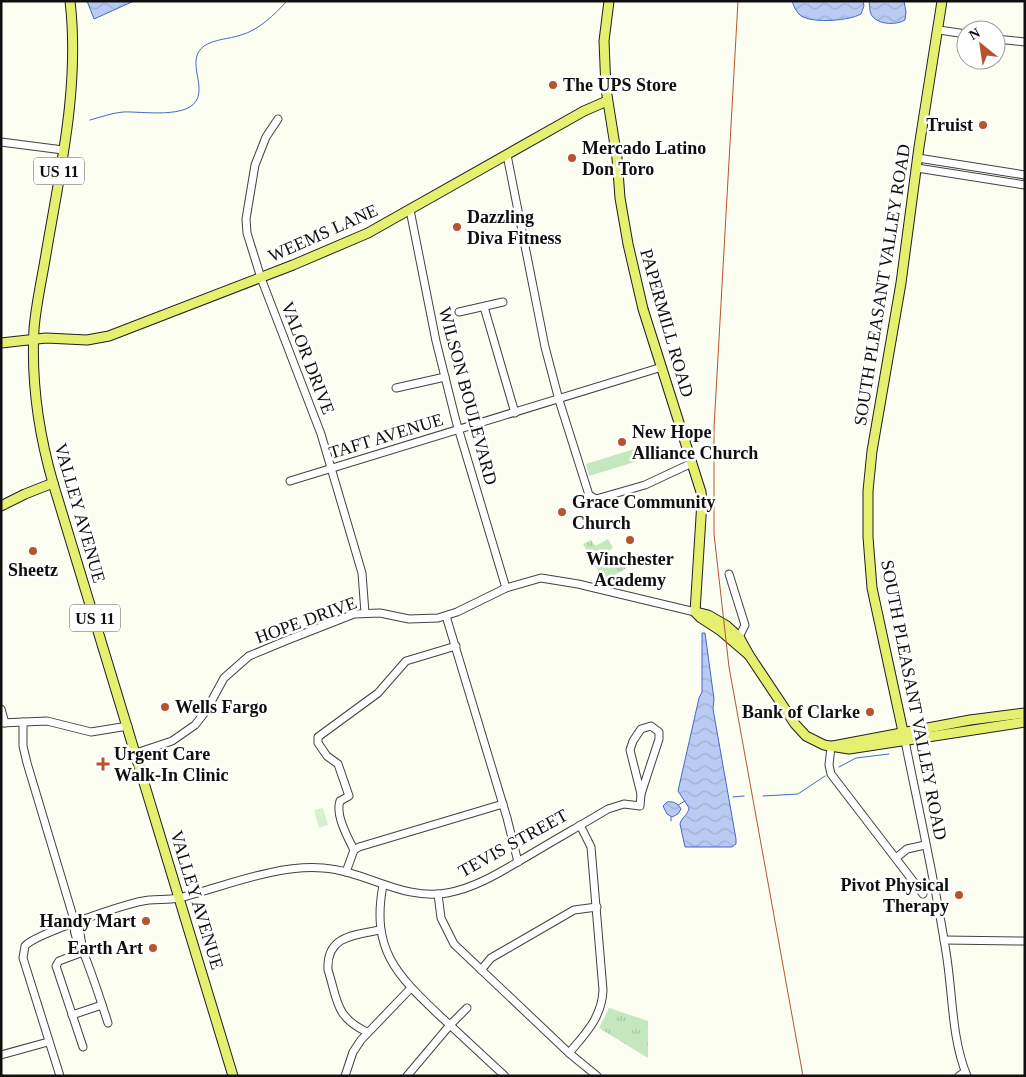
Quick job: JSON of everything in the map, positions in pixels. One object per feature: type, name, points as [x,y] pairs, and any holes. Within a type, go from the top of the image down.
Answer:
[{"type":"main road","name":"VALLEY AVENUE","points":[[70,1],[73,37],[72,78],[63,150],[36,315],[34,339],[36,412],[53,483],[233,1076]]},
{"type":"main road","name":"PAPERMILL ROAD","points":[[609,1],[604,42],[607,101],[632,268],[643,310],[692,463],[702,501],[696,612]]},
{"type":"main road","name":"SOUTH PLEASANT VALLEY ROAD","points":[[905,737],[872,588],[868,547],[870,464],[900,289],[942,1]]},
{"type":"main road","name":"WEEMS LANE","points":[[1,343],[52,338],[87,340],[109,336],[261,278],[353,240],[410,210],[584,111],[607,101]]},
{"type":"main road","points":[[1,506],[53,483]]},
{"type":"main road","points":[[696,612],[704,613],[713,618],[739,636],[749,655],[799,729],[817,743],[831,747],[1025,722]]},
{"type":"main road","points":[[696,612],[701,618],[721,631],[749,655]]},
{"type":"main road","points":[[905,737],[970,720],[1025,713]]},
{"type":"street","points":[[939,30],[956,33]]},
{"type":"street","points":[[1006,40],[1025,42]]},
{"type":"street","name":"VALOR DRIVE","points":[[278,119],[266,137],[255,165],[246,219],[249,242],[261,278],[318,424],[362,573],[365,613]]},
{"type":"street","points":[[1,142],[63,150]]},
{"type":"street","points":[[507,155],[542,334],[559,400],[587,492],[595,499],[600,499],[645,485],[692,463]]},
{"type":"street","points":[[918,158],[1025,175]]},
{"type":"street","points":[[917,168],[1025,185]]},
{"type":"street","name":"WILSON BOULEVARD","points":[[410,210],[444,377],[458,430],[506,588]]},
{"type":"street","points":[[459,312],[503,302]]},
{"type":"street","points":[[484,306],[515,414]]},
{"type":"street","name":"TAFT AVENUE","points":[[290,481],[662,368]]},
{"type":"street","points":[[396,388],[444,377]]},
{"type":"street","points":[[729,574],[745,625],[739,636]]},
{"type":"street","name":"HOPE DRIVE","points":[[136,753],[172,740],[195,725],[206,712],[224,678],[249,656],[348,616],[380,613],[409,618],[432,619],[446,616],[506,588],[541,578],[578,584],[696,612]]},
{"type":"street","points":[[446,616],[503,804],[518,862]]},
{"type":"street","points":[[354,850],[338,808],[340,801],[348,796],[346,788],[338,764],[327,756],[318,743],[318,737],[378,693],[406,661],[456,646]]},
{"type":"street","points":[[1,710],[3,723],[47,722],[91,732],[128,726]]},
{"type":"street","points":[[23,722],[25,756],[74,923],[75,935],[83,952],[108,1023]]},
{"type":"street","points":[[651,726],[659,732],[660,739],[642,794],[630,750],[633,741],[641,729],[651,726]]},
{"type":"street","name":"SOUTH PLEASANT VALLEY ROAD","points":[[905,737],[925,845],[939,904],[956,1034],[964,1074]]},
{"type":"street","points":[[831,747],[829,765],[831,774],[923,894]]},
{"type":"street","name":"TEVIS STREET","points":[[48,1042],[23,958],[25,946],[36,938],[74,923],[143,901],[179,898],[291,869],[324,868],[346,872],[415,894],[438,894],[472,887],[618,805],[640,806],[642,794]]},
{"type":"street","points":[[346,872],[354,850],[359,847],[503,804]]},
{"type":"street","points":[[569,1053],[592,1026],[602,1005],[604,990],[591,847],[580,825]]},
{"type":"street","points":[[896,858],[908,849],[925,845]]},
{"type":"street","points":[[383,885],[379,914],[380,930],[390,959],[402,978],[504,1076]]},
{"type":"street","points":[[438,894],[441,918],[448,936],[461,952],[569,1053],[597,1076]]},
{"type":"street","points":[[481,970],[491,958],[574,910],[597,907]]},
{"type":"street","points":[[367,1032],[352,1024],[340,1011],[328,964],[331,952],[342,940],[380,930]]},
{"type":"street","points":[[944,940],[1025,941]]},
{"type":"street","points":[[83,952],[59,961],[56,966],[83,1047]]},
{"type":"street","points":[[345,1076],[353,1052],[367,1032],[411,988]]},
{"type":"street","points":[[72,1015],[102,1005]]},
{"type":"street","points":[[407,1076],[450,1025],[468,1008]]},
{"type":"street","points":[[1,1055],[48,1042],[60,1076]]},
{"type":"green space","points":[[634,449],[638,461],[589,476],[586,464]]},
{"type":"green space","points":[[608,539],[613,548],[600,556],[605,566],[620,557],[627,568],[604,581],[583,544],[591,540],[595,546]]},
{"type":"green space","points":[[323,808],[328,825],[319,828],[314,810]]},
{"type":"green space","points":[[609,1008],[648,1021],[648,1058],[599,1028]]},
{"type":"water","points":[[87,1],[134,1],[94,19]]},
{"type":"water","points":[[792,1],[863,1],[864,6],[861,14],[856,16],[841,20],[823,21],[801,16]]},
{"type":"water","points":[[869,1],[904,1],[905,20],[898,23],[889,23],[876,20],[871,14]]},
{"type":"water","points":[[702,633],[705,633],[714,699],[713,709],[736,839],[736,844],[732,847],[685,847],[680,824],[689,808],[678,791],[699,698],[702,692]]},
{"type":"water","points":[[667,802],[673,802],[678,805],[681,809],[678,814],[672,817],[667,814],[663,806]]},
{"type":"waterway","points":[[90,120],[123,112],[165,113],[186,109],[194,104],[198,97],[199,84],[196,63],[199,51],[204,46],[213,42],[254,30],[287,1]]},
{"type":"waterway","points":[[839,767],[856,758],[889,754]]},
{"type":"waterway","points":[[763,796],[798,794],[825,776]]},
{"type":"waterway","points":[[733,797],[744,796]]},
{"type":"waterway","points":[[678,805],[685,801]]},
{"type":"railway","points":[[738,1],[714,428],[714,534],[729,667],[803,1076]]},
{"type":"place","name":"The UPS Store","points":[[553,85]]},
{"type":"place","name":"Truist","points":[[983,125]]},
{"type":"place","name":"Mercado Latino Don Toro","points":[[572,158]]},
{"type":"place","name":"Dazzling Diva Fitness","points":[[457,227]]},
{"type":"place","name":"New Hope Alliance Church","points":[[622,442]]},
{"type":"place","name":"Grace Community Church","points":[[562,512]]},
{"type":"place","name":"Winchester Academy","points":[[630,540]]},
{"type":"place","name":"Sheetz","points":[[33,551]]},
{"type":"place","name":"Wells Fargo","points":[[165,707]]},
{"type":"place","name":"Bank of Clarke","points":[[870,712]]},
{"type":"place","name":"Urgent Care Walk-In Clinic","points":[[103,764]]},
{"type":"place","name":"Pivot Physical Therapy","points":[[959,895]]},
{"type":"place","name":"Handy Mart","points":[[146,921]]},
{"type":"place","name":"Earth Art","points":[[153,948]]}]
